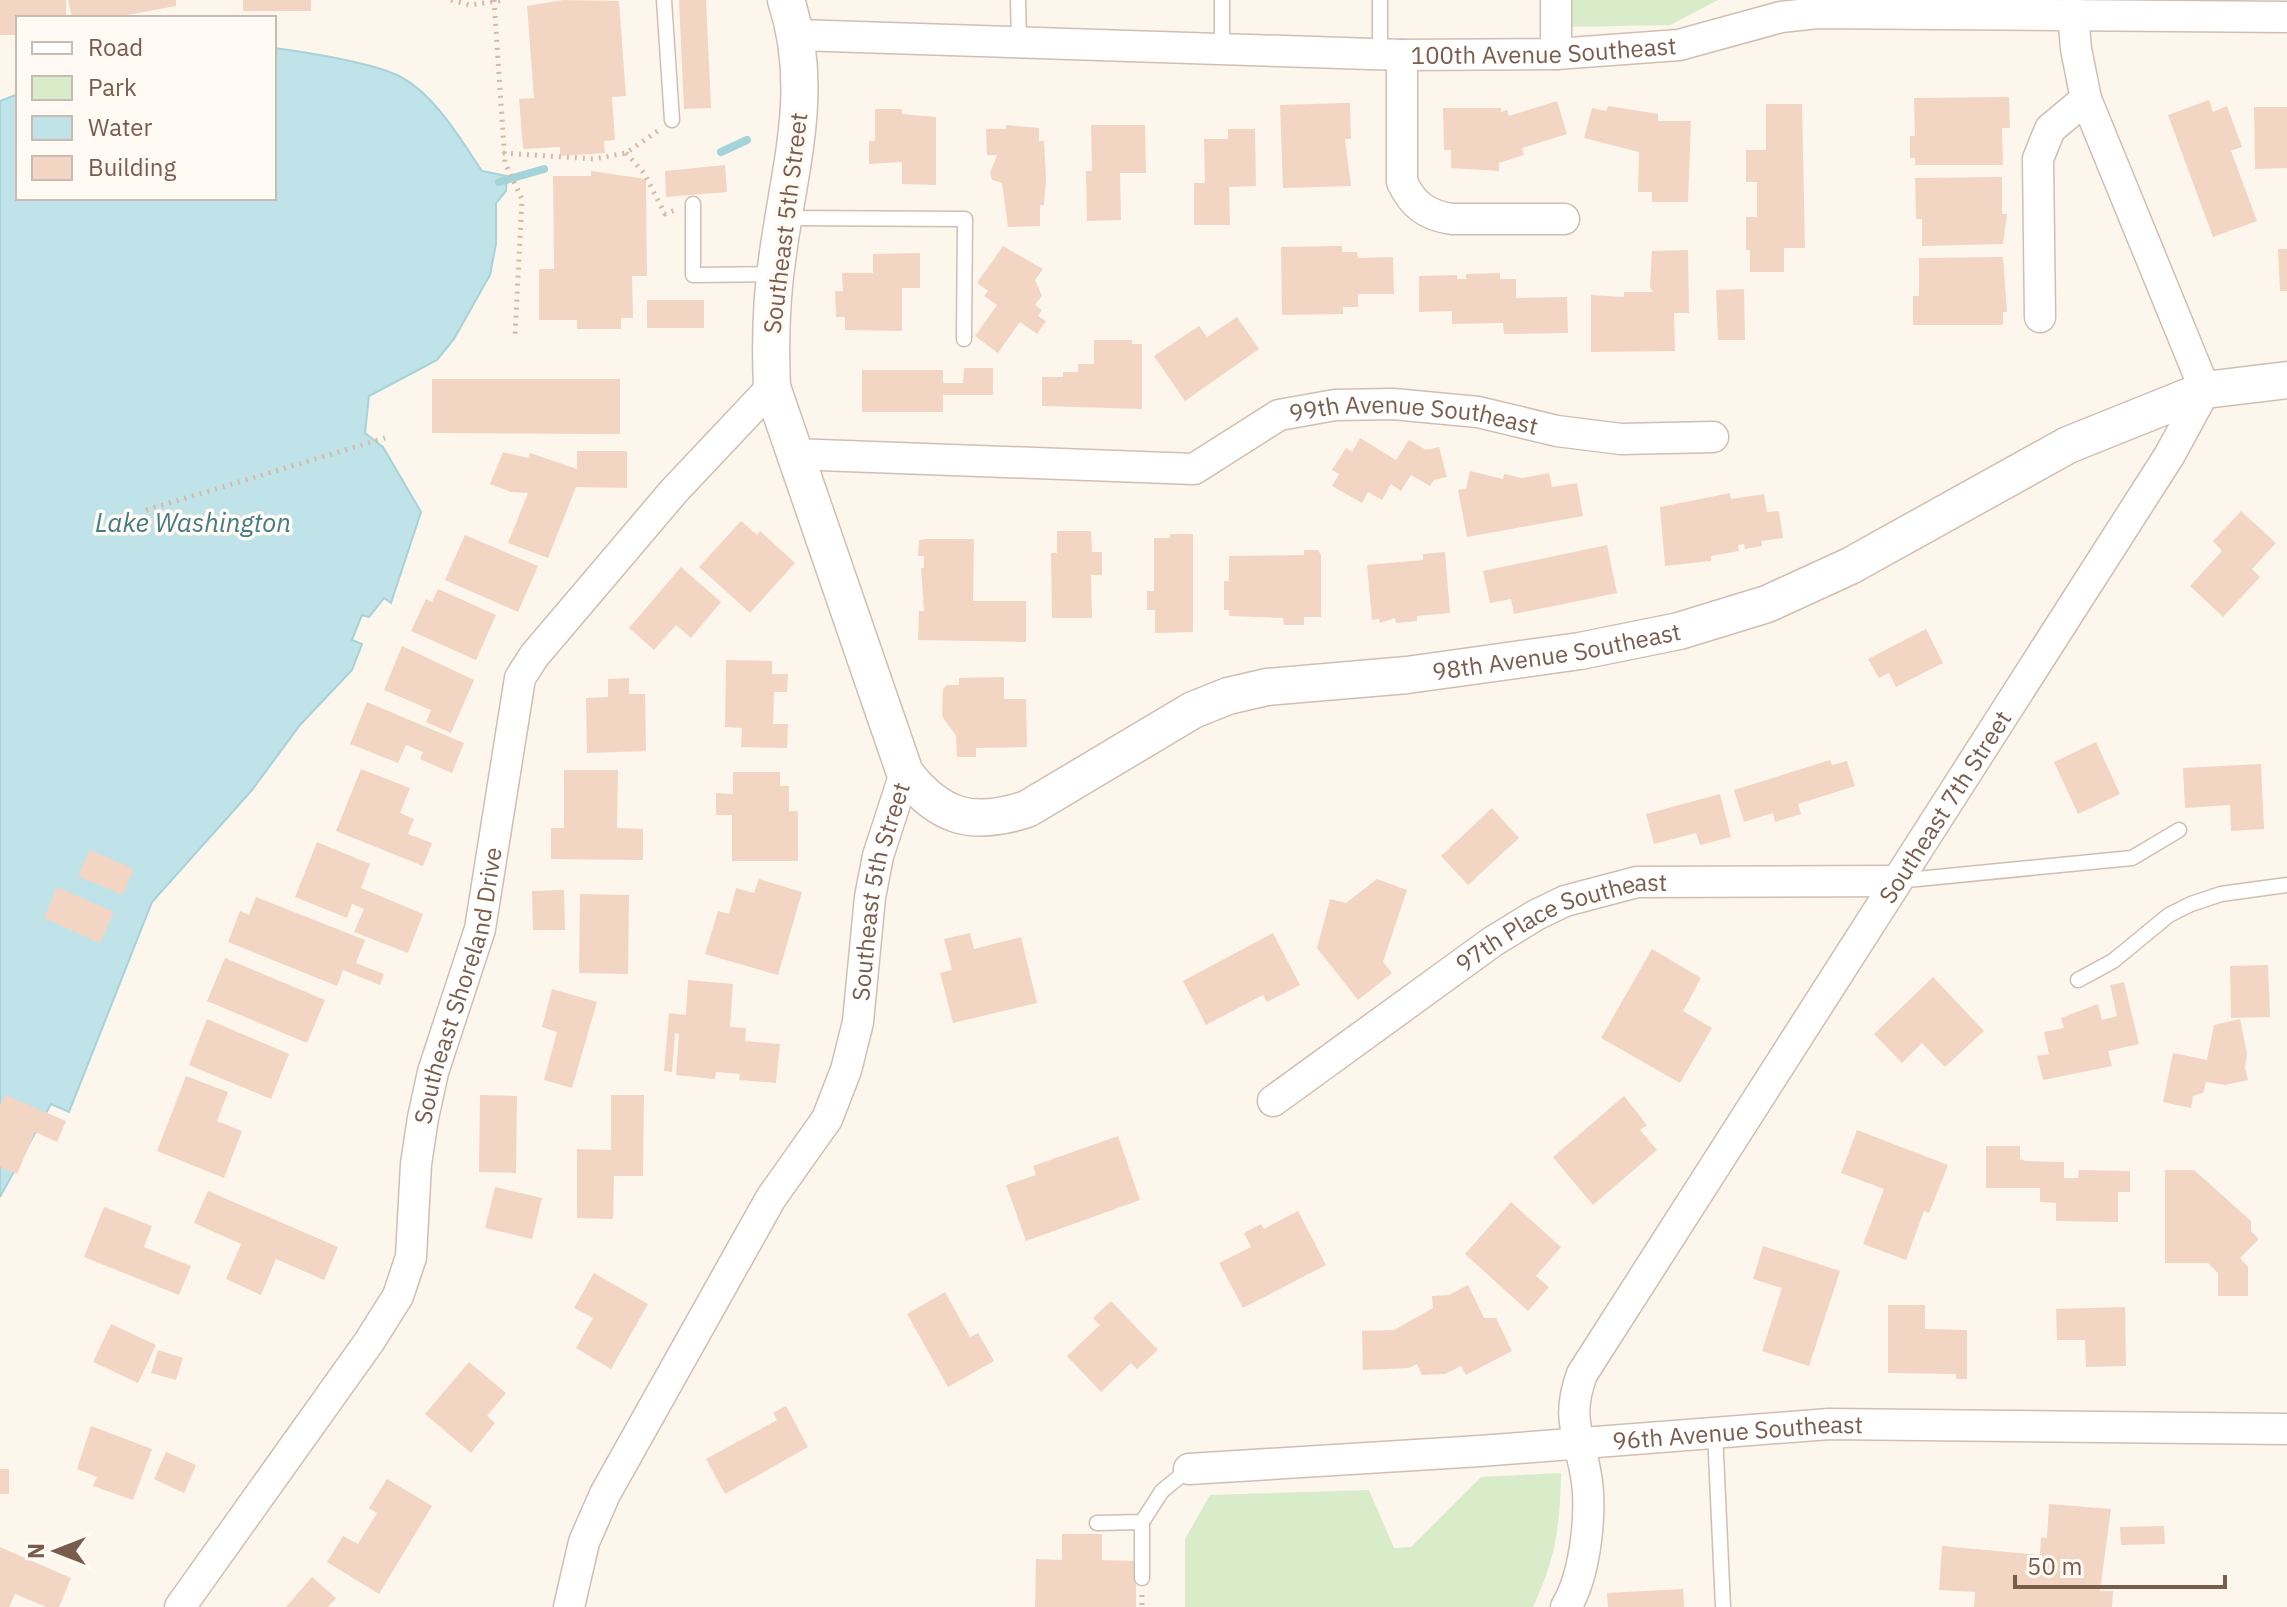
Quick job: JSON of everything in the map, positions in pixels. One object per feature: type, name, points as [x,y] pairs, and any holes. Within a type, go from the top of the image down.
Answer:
[{"type":"street","name":"Southeast 5th Street","points":[[569,1607],[584,1542],[605,1494],[771,1198],[827,1119],[846,1070],[858,1022],[870,897],[878,856],[905,773],[772,387],[770,337],[776,274],[799,132],[801,83],[798,35],[786,0]]},
{"type":"street","points":[[1556,0],[1556,54]]},
{"type":"street","name":"100th Avenue Southeast","points":[[798,35],[1391,54],[1556,54],[1679,45],[1781,17],[1817,13],[2073,13],[2218,8],[2287,17]]},
{"type":"street","points":[[2073,13],[2076,49],[2086,99],[2205,390],[2287,380]]},
{"type":"street","points":[[1391,54],[1402,182],[1420,209],[1434,216],[1452,219],[1564,219]]},
{"type":"street","points":[[2040,317],[2038,159],[2050,129],[2086,99]]},
{"type":"street","name":"Southeast Shoreland Drive","points":[[180,1607],[369,1342],[398,1296],[411,1257],[416,1164],[423,1118],[433,1072],[480,929],[520,678],[534,656],[674,491],[772,387]]},
{"type":"street","name":"98th Avenue Southeast","points":[[905,773],[922,795],[937,807],[955,815],[1001,818],[1027,809],[1193,710],[1228,696],[1267,687],[1407,675],[1580,651],[1679,631],[1767,604],[1850,566],[2068,445],[2205,390]]},
{"type":"street","name":"Southeast 7th Street","points":[[1572,1597],[1583,1566],[1586,1472],[1571,1413],[1582,1374],[2169,456],[2205,390]]},
{"type":"street","name":"99th Avenue Southeast","points":[[793,454],[1194,469],[1279,415],[1335,405],[1393,404],[1478,412],[1557,431],[1621,439],[1713,437]]},
{"type":"street","name":"97th Place Southeast","points":[[1273,1101],[1492,942],[1565,901],[1637,882],[1897,881]]},
{"type":"street","name":"96th Avenue Southeast","points":[[1189,1469],[1480,1451],[1577,1441],[1829,1424],[2287,1429]]},
{"type":"lane","points":[[664,0],[672,120]]},
{"type":"lane","points":[[1018,0],[1019,42]]},
{"type":"lane","points":[[1222,0],[1222,49]]},
{"type":"lane","points":[[1380,0],[1391,54]]},
{"type":"lane","points":[[693,204],[693,275],[776,274]]},
{"type":"lane","points":[[784,218],[965,219],[964,339]]},
{"type":"lane","points":[[1897,881],[2132,858],[2179,830]]},
{"type":"lane","points":[[2078,980],[2113,961],[2169,915],[2191,904],[2221,894],[2287,885]]},
{"type":"lane","points":[[1715,1431],[1723,1607]]},
{"type":"lane","points":[[1142,1578],[1142,1522],[1162,1491],[1189,1469]]},
{"type":"lane","points":[[1097,1523],[1142,1522]]},
{"type":"path","points":[[451,0],[470,5],[505,0]]},
{"type":"path","points":[[494,1],[503,153],[517,186],[522,209],[515,336]]},
{"type":"path","points":[[503,153],[566,159],[626,153],[672,120]]},
{"type":"path","points":[[626,153],[644,173],[665,214],[693,204]]},
{"type":"path","points":[[146,510],[385,438]]},
{"type":"green space","points":[[1570,0],[1718,0],[1670,25],[1570,27]]},
{"type":"green space","points":[[1561,1473],[1555,1542],[1533,1607],[1185,1607],[1185,1539],[1210,1495],[1369,1490],[1394,1548],[1411,1547],[1481,1477]]},
{"type":"water","name":"Lake Washington","points":[[276,48],[358,63],[401,77],[436,106],[482,171],[507,176],[506,191],[496,203],[496,244],[490,275],[454,339],[437,360],[369,396],[365,433],[383,447],[421,512],[391,603],[384,598],[369,617],[362,615],[352,640],[362,644],[352,670],[300,725],[252,790],[152,902],[69,1112],[51,1104],[0,1197],[0,101],[16,95],[16,200],[276,200]]},
{"type":"building","points":[[0,0],[66,0],[66,16],[16,16],[16,35],[0,35]]},
{"type":"building","points":[[68,0],[176,0],[176,6],[122,16],[72,16]]},
{"type":"building","points":[[243,0],[311,0],[311,11],[243,11]]},
{"type":"building","points":[[563,0],[619,1],[626,96],[612,97],[615,140],[604,141],[605,153],[560,156],[560,147],[523,149],[519,99],[534,98],[527,6]]},
{"type":"building","points":[[679,0],[706,0],[711,108],[684,109]]},
{"type":"building","points":[[2009,97],[2010,128],[2002,128],[2003,165],[1915,165],[1915,158],[1910,158],[1910,136],[1915,136],[1914,98]]},
{"type":"building","points":[[2209,100],[2213,112],[2227,106],[2242,147],[2231,151],[2257,221],[2213,237],[2168,115]]},
{"type":"building","points":[[1557,101],[1567,134],[1522,148],[1524,155],[1499,163],[1499,171],[1451,168],[1451,150],[1444,150],[1443,108],[1501,108],[1501,112],[1507,110],[1509,116]]},
{"type":"building","points":[[1350,103],[1351,139],[1345,139],[1351,186],[1283,188],[1280,105]]},
{"type":"building","points":[[1766,104],[1802,104],[1805,248],[1784,248],[1784,272],[1750,272],[1750,250],[1746,250],[1746,217],[1757,217],[1757,182],[1746,182],[1746,150],[1766,150]]},
{"type":"building","points":[[1608,106],[1658,114],[1658,121],[1691,121],[1688,202],[1652,202],[1652,192],[1638,192],[1639,152],[1584,138],[1592,108],[1606,111]]},
{"type":"building","points":[[2254,107],[2287,107],[2287,168],[2255,169]]},
{"type":"building","points":[[875,109],[902,109],[902,114],[936,117],[936,185],[902,184],[902,162],[869,164],[869,141],[875,141]]},
{"type":"building","points":[[1006,125],[1039,128],[1039,141],[1044,141],[1046,179],[1044,205],[1040,205],[1040,226],[1008,227],[1002,183],[992,180],[990,173],[997,155],[987,155],[986,129],[1006,129]]},
{"type":"building","points":[[1091,125],[1145,125],[1146,173],[1120,173],[1121,220],[1087,221],[1086,171],[1092,171]]},
{"type":"building","points":[[1228,129],[1255,129],[1256,186],[1229,187],[1230,225],[1194,225],[1194,183],[1205,183],[1204,139],[1228,139]]},
{"type":"building","points":[[725,165],[727,192],[666,197],[665,171]]},
{"type":"building","points":[[591,171],[646,179],[647,276],[632,276],[633,318],[621,318],[621,329],[577,329],[577,320],[539,320],[539,269],[554,269],[553,176],[591,176]]},
{"type":"building","points":[[2002,177],[2002,214],[2007,214],[2003,244],[1922,246],[1922,219],[1916,219],[1915,178]]},
{"type":"building","points":[[1003,246],[1043,269],[1035,280],[1042,296],[1035,305],[1042,310],[1038,316],[1046,321],[1037,334],[1020,322],[998,353],[975,336],[997,305],[984,296],[988,291],[977,283]]},
{"type":"building","points":[[1342,246],[1342,252],[1357,252],[1358,258],[1393,257],[1394,294],[1358,294],[1358,307],[1343,307],[1343,314],[1282,315],[1281,247]]},
{"type":"building","points":[[2278,249],[2287,249],[2287,291],[2280,291]]},
{"type":"building","points":[[1688,250],[1689,313],[1674,313],[1675,351],[1591,352],[1591,295],[1624,297],[1624,292],[1653,292],[1650,287],[1652,251]]},
{"type":"building","points":[[920,253],[920,288],[902,288],[902,331],[845,330],[845,317],[836,317],[835,291],[843,291],[842,273],[873,273],[873,254]]},
{"type":"building","points":[[2003,257],[2007,312],[2003,312],[2003,325],[1913,325],[1913,296],[1919,296],[1919,258]]},
{"type":"building","points":[[1500,273],[1500,279],[1516,279],[1516,298],[1567,297],[1568,333],[1504,334],[1503,323],[1452,324],[1452,311],[1419,312],[1419,276],[1457,275],[1457,279],[1466,279],[1466,274]]},
{"type":"building","points":[[1744,289],[1745,340],[1718,340],[1716,290]]},
{"type":"building","points":[[647,300],[704,300],[704,328],[647,328]]},
{"type":"building","points":[[1237,317],[1259,349],[1185,401],[1154,356],[1199,326],[1207,337]]},
{"type":"building","points":[[1094,340],[1132,340],[1132,344],[1142,344],[1142,409],[1042,406],[1042,377],[1063,377],[1063,372],[1078,372],[1078,364],[1094,364]]},
{"type":"building","points":[[964,368],[993,368],[993,395],[943,395],[943,412],[862,412],[862,370],[943,370],[943,383],[963,383]]},
{"type":"building","points":[[432,379],[620,379],[620,434],[432,433]]},
{"type":"building","points":[[1360,438],[1396,460],[1409,440],[1426,450],[1439,447],[1447,477],[1434,480],[1430,486],[1411,475],[1401,491],[1391,484],[1382,500],[1368,492],[1362,503],[1332,486],[1339,474],[1332,470],[1346,448],[1352,452]]},
{"type":"building","points":[[577,451],[627,451],[627,488],[576,487],[548,558],[508,543],[528,493],[511,492],[490,484],[503,452],[528,458],[530,453],[577,469]]},
{"type":"building","points":[[1470,471],[1503,479],[1504,474],[1522,478],[1549,473],[1552,487],[1577,483],[1583,516],[1467,537],[1458,490],[1466,489]]},
{"type":"building","points":[[1730,493],[1731,499],[1764,494],[1767,512],[1779,511],[1783,538],[1761,541],[1762,546],[1745,549],[1744,544],[1738,545],[1739,551],[1711,556],[1711,561],[1665,566],[1660,507]]},
{"type":"building","points":[[2241,511],[2276,543],[2252,569],[2260,577],[2223,617],[2190,586],[2222,551],[2213,541]]},
{"type":"building","points":[[741,521],[757,535],[760,531],[795,563],[750,613],[699,567]]},
{"type":"building","points":[[1057,531],[1091,531],[1092,552],[1102,552],[1102,575],[1091,575],[1092,618],[1052,618],[1051,553],[1057,553]]},
{"type":"building","points":[[1170,534],[1193,534],[1193,632],[1155,633],[1155,610],[1147,610],[1147,591],[1154,591],[1154,538],[1170,538]]},
{"type":"building","points":[[465,535],[538,566],[518,612],[445,580]]},
{"type":"building","points":[[974,539],[973,601],[1026,601],[1026,642],[918,640],[919,611],[924,611],[921,568],[924,568],[924,556],[918,556],[919,540]]},
{"type":"building","points":[[1607,545],[1617,593],[1514,614],[1511,599],[1490,603],[1483,571]]},
{"type":"building","points":[[1304,550],[1318,550],[1321,555],[1321,617],[1304,617],[1304,625],[1284,625],[1283,618],[1229,616],[1229,610],[1224,610],[1224,581],[1229,581],[1229,556],[1304,555]]},
{"type":"building","points":[[1445,552],[1450,613],[1417,616],[1417,621],[1396,623],[1395,618],[1380,623],[1379,619],[1372,620],[1367,565],[1423,560],[1423,554]]},
{"type":"building","points":[[681,567],[721,602],[691,638],[676,625],[654,650],[629,628]]},
{"type":"building","points":[[438,589],[496,615],[476,660],[411,631],[426,599],[432,602]]},
{"type":"building","points":[[1926,629],[1943,663],[1896,687],[1889,673],[1879,678],[1868,659]]},
{"type":"building","points":[[402,646],[474,680],[451,733],[426,722],[431,710],[384,690]]},
{"type":"building","points":[[726,660],[772,661],[772,674],[788,674],[787,692],[774,692],[773,724],[788,724],[787,748],[741,747],[742,728],[725,727]]},
{"type":"building","points":[[1004,677],[1004,699],[1026,699],[1027,747],[976,748],[976,757],[957,757],[956,736],[942,716],[943,689],[947,685],[959,685],[959,678]]},
{"type":"building","points":[[629,678],[629,694],[645,694],[646,751],[587,753],[586,698],[608,697],[608,679]]},
{"type":"building","points":[[367,702],[464,743],[452,773],[420,759],[423,752],[406,745],[398,763],[350,744]]},
{"type":"building","points":[[2096,742],[2120,794],[2078,814],[2054,762]]},
{"type":"building","points":[[1830,760],[1832,765],[1847,761],[1855,786],[1798,804],[1801,814],[1775,822],[1773,813],[1744,822],[1734,790]]},
{"type":"building","points":[[2261,764],[2264,829],[2231,831],[2230,805],[2185,808],[2183,768]]},
{"type":"building","points":[[361,769],[410,788],[400,813],[414,819],[408,834],[432,843],[423,866],[336,831]]},
{"type":"building","points":[[564,770],[618,770],[617,828],[643,829],[643,860],[551,859],[551,828],[564,828]]},
{"type":"building","points":[[733,772],[780,772],[780,786],[789,786],[789,811],[798,811],[798,861],[732,861],[732,815],[716,815],[716,793],[733,794]]},
{"type":"building","points":[[1720,794],[1731,837],[1700,845],[1696,833],[1654,844],[1646,814]]},
{"type":"building","points":[[1492,808],[1519,838],[1468,885],[1441,856]]},
{"type":"building","points":[[317,842],[370,864],[361,888],[423,914],[408,953],[354,932],[364,909],[352,904],[347,918],[295,897]]},
{"type":"building","points":[[90,850],[134,869],[123,895],[78,876]]},
{"type":"building","points":[[759,879],[802,892],[778,975],[705,954],[718,911],[729,914],[736,888],[754,893]]},
{"type":"building","points":[[1377,879],[1407,890],[1383,962],[1392,973],[1358,1000],[1317,948],[1330,899],[1346,903]]},
{"type":"building","points":[[57,887],[114,912],[100,943],[44,918]]},
{"type":"building","points":[[564,890],[565,930],[533,930],[532,891]]},
{"type":"building","points":[[580,894],[629,895],[628,974],[579,973]]},
{"type":"building","points":[[256,897],[365,940],[356,963],[384,974],[380,985],[343,970],[337,986],[228,942],[240,911],[249,915]]},
{"type":"building","points":[[970,933],[974,949],[1021,937],[1037,1003],[953,1023],[940,973],[952,970],[944,939]]},
{"type":"building","points":[[1273,933],[1300,985],[1267,1002],[1263,995],[1206,1025],[1183,981]]},
{"type":"building","points":[[1652,949],[1701,978],[1683,1011],[1712,1028],[1680,1083],[1601,1038]]},
{"type":"building","points":[[225,958],[325,1000],[307,1043],[207,1001]]},
{"type":"building","points":[[2268,965],[2270,1017],[2231,1018],[2230,966]]},
{"type":"building","points":[[1933,977],[1984,1031],[1945,1067],[1922,1043],[1902,1063],[1874,1034]]},
{"type":"building","points":[[688,980],[733,984],[730,1027],[746,1028],[745,1041],[780,1044],[776,1083],[739,1080],[740,1074],[716,1072],[715,1079],[676,1075],[679,1034],[675,1033],[672,1072],[664,1071],[669,1013],[686,1015]]},
{"type":"building","points":[[2124,982],[2139,1044],[2108,1051],[2112,1066],[2043,1080],[2037,1056],[2049,1054],[2044,1032],[2064,1028],[2061,1018],[2098,1004],[2102,1020],[2117,1016],[2110,985]]},
{"type":"building","points":[[552,989],[597,1002],[572,1088],[544,1080],[557,1032],[542,1027]]},
{"type":"building","points":[[207,1019],[289,1054],[271,1099],[189,1065]]},
{"type":"building","points":[[2240,1019],[2248,1080],[2225,1085],[2206,1082],[2203,1093],[2193,1096],[2191,1108],[2163,1102],[2173,1053],[2207,1060],[2214,1025]]},
{"type":"building","points":[[186,1076],[228,1092],[217,1121],[242,1131],[224,1178],[157,1151]]},
{"type":"building","points":[[5,1095],[66,1121],[57,1142],[35,1132],[17,1174],[0,1167],[0,1105]]},
{"type":"building","points":[[480,1095],[517,1096],[516,1173],[479,1172]]},
{"type":"building","points":[[611,1095],[644,1095],[643,1176],[614,1176],[613,1219],[577,1218],[577,1149],[611,1150]]},
{"type":"building","points":[[1624,1096],[1647,1125],[1640,1130],[1657,1150],[1593,1205],[1553,1157]]},
{"type":"building","points":[[1857,1130],[1948,1165],[1929,1213],[1924,1211],[1906,1260],[1863,1244],[1884,1189],[1841,1173]]},
{"type":"building","points":[[1118,1136],[1140,1200],[1026,1241],[1006,1185],[1036,1175],[1033,1166]]},
{"type":"building","points":[[1986,1146],[2020,1146],[2020,1159],[2064,1162],[2064,1178],[2078,1178],[2079,1170],[2130,1171],[2130,1192],[2118,1192],[2118,1222],[2056,1221],[2056,1203],[2040,1202],[2040,1188],[1986,1188]]},
{"type":"building","points":[[2165,1170],[2194,1170],[2251,1221],[2251,1231],[2259,1239],[2240,1258],[2248,1267],[2248,1296],[2218,1296],[2218,1273],[2208,1263],[2165,1263]]},
{"type":"building","points":[[495,1187],[542,1198],[532,1239],[485,1228]]},
{"type":"building","points":[[208,1191],[338,1247],[324,1280],[276,1259],[261,1295],[226,1279],[241,1244],[194,1223]]},
{"type":"building","points":[[1511,1202],[1561,1247],[1536,1276],[1549,1287],[1528,1311],[1465,1254]]},
{"type":"building","points":[[104,1207],[152,1226],[144,1247],[191,1266],[179,1295],[84,1257]]},
{"type":"building","points":[[1298,1211],[1326,1265],[1243,1308],[1219,1263],[1251,1247],[1244,1233],[1261,1224],[1264,1229]]},
{"type":"building","points":[[1763,1246],[1840,1271],[1809,1366],[1762,1351],[1782,1288],[1753,1279]]},
{"type":"building","points":[[594,1273],[648,1304],[611,1369],[576,1348],[593,1318],[574,1308]]},
{"type":"building","points":[[1468,1285],[1484,1318],[1496,1318],[1512,1351],[1466,1375],[1461,1366],[1445,1374],[1422,1375],[1417,1364],[1409,1368],[1363,1370],[1362,1331],[1394,1330],[1433,1308],[1432,1296],[1449,1295]]},
{"type":"building","points":[[945,1292],[970,1337],[978,1333],[994,1361],[948,1387],[907,1314]]},
{"type":"building","points":[[1111,1301],[1158,1350],[1137,1369],[1131,1363],[1101,1392],[1067,1356],[1100,1325],[1093,1318]]},
{"type":"building","points":[[1888,1305],[1925,1305],[1925,1329],[1967,1330],[1967,1379],[1956,1379],[1956,1374],[1888,1373]]},
{"type":"building","points":[[2125,1307],[2126,1366],[2086,1367],[2085,1340],[2057,1340],[2056,1309]]},
{"type":"building","points":[[111,1324],[156,1345],[138,1383],[93,1362]]},
{"type":"building","points":[[158,1350],[183,1358],[176,1380],[151,1373]]},
{"type":"building","points":[[469,1362],[506,1393],[487,1416],[495,1423],[471,1453],[425,1414]]},
{"type":"building","points":[[786,1406],[808,1447],[725,1494],[706,1459],[777,1420],[773,1413]]},
{"type":"building","points":[[91,1426],[152,1449],[133,1500],[93,1486],[97,1477],[77,1469]]},
{"type":"building","points":[[166,1452],[196,1465],[184,1493],[154,1479]]},
{"type":"building","points":[[0,1469],[9,1469],[9,1494],[0,1494]]},
{"type":"building","points":[[387,1479],[432,1506],[379,1594],[327,1562],[343,1536],[358,1544],[377,1513],[369,1508]]},
{"type":"building","points":[[2049,1504],[2111,1509],[2100,1591],[2113,1591],[2112,1607],[1974,1607],[1975,1592],[1939,1590],[1942,1546],[2040,1555],[2041,1537],[2047,1538]]},
{"type":"building","points":[[2164,1526],[2165,1544],[2121,1545],[2120,1527]]},
{"type":"building","points":[[1062,1534],[1102,1534],[1102,1560],[1136,1561],[1136,1607],[1035,1607],[1036,1559],[1062,1560]]},
{"type":"building","points":[[0,1547],[71,1578],[59,1607],[46,1607],[15,1594],[9,1607],[0,1607]]},
{"type":"building","points":[[312,1577],[336,1598],[328,1607],[286,1607]]},
{"type":"building","points":[[1683,1589],[1684,1607],[1608,1607],[1607,1593]]},
{"type":"waterway","points":[[721,152],[747,140]]},
{"type":"waterway","points":[[499,182],[544,169]]}]
